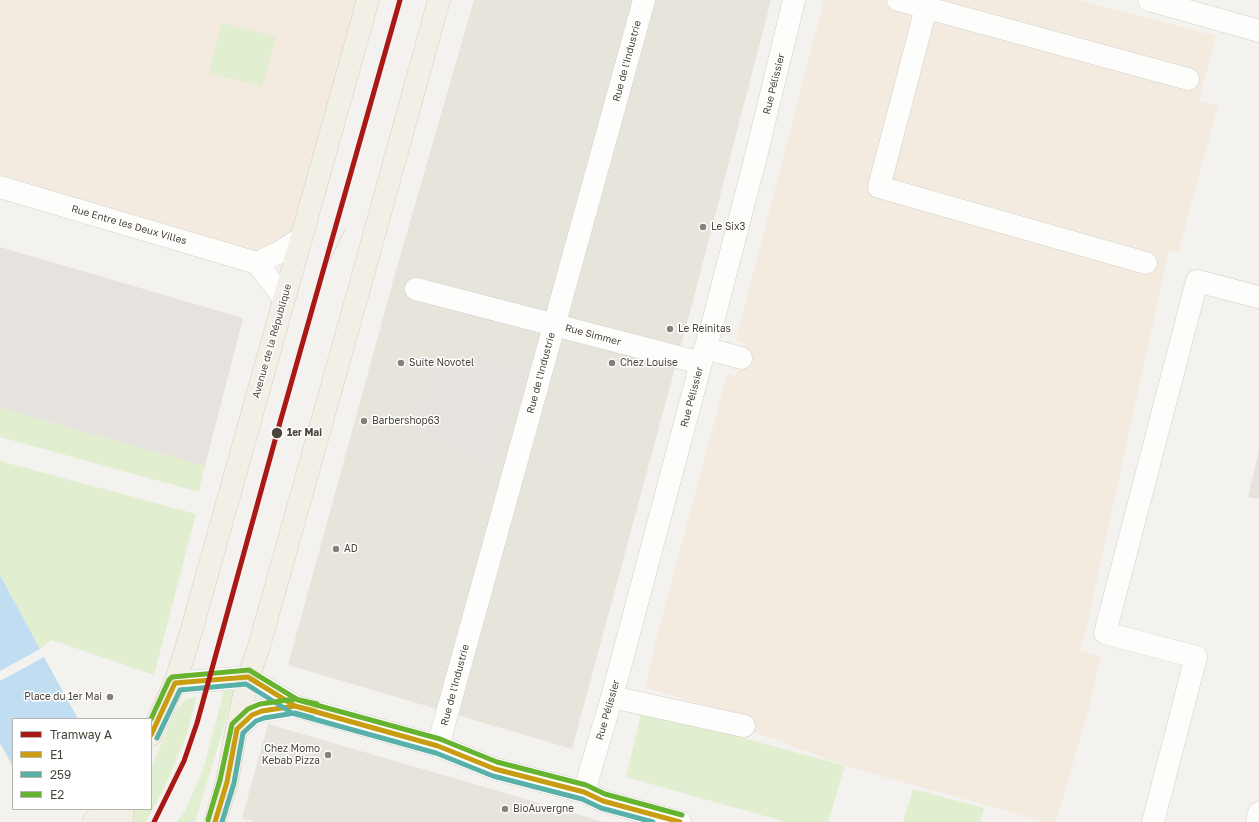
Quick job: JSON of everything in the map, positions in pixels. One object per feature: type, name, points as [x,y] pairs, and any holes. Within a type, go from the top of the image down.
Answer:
[{"type":"main road","name":"Avenue de la République","points":[[152,733],[175,683],[191,632],[368,0]]},
{"type":"main road","points":[[215,822],[227,782],[248,677],[258,650],[364,275],[439,0]]},
{"type":"main road","points":[[93,822],[104,810]]},
{"type":"main road","points":[[118,822],[122,817],[123,810]]},
{"type":"street","name":"Rue de l'Industrie","points":[[438,746],[644,0]]},
{"type":"street","name":"Rue Pélissier","points":[[584,792],[612,697],[757,152],[794,0]]},
{"type":"street","points":[[898,0],[1188,79]]},
{"type":"street","points":[[1149,0],[1259,31]]},
{"type":"street","points":[[926,8],[879,187],[1146,263]]},
{"type":"street","name":"Rue Entre les Deux Villes","points":[[0,187],[257,263]]},
{"type":"street","points":[[284,298],[257,263],[280,252],[300,239]]},
{"type":"street","points":[[1152,822],[1196,657],[1104,633],[1197,281],[1259,298]]},
{"type":"street","name":"Rue Simmer","points":[[416,289],[554,325],[703,355],[741,358]]},
{"type":"street","points":[[175,683],[248,677],[295,706],[438,746],[495,769],[584,792],[604,801],[680,822]]},
{"type":"street","points":[[612,697],[744,726]]},
{"type":"street","points":[[237,729],[252,715],[262,711],[295,706]]},
{"type":"street","points":[[1256,822],[1259,813]]},
{"type":"shaded area","points":[[0,0],[368,0],[294,261],[0,183]]},
{"type":"shaded area","points":[[474,0],[771,0],[685,331],[572,749],[288,665],[395,274]]},
{"type":"shaded area","points":[[824,0],[1077,0],[1216,36],[1199,100],[1218,106],[1178,253],[1169,250],[1080,651],[1101,656],[1089,707],[1056,822],[1041,822],[1004,810],[845,766],[734,724],[736,714],[645,688],[657,636],[727,374],[736,376],[745,343],[736,340]]},
{"type":"shaded area","points":[[0,247],[243,318],[205,466],[0,408]]},
{"type":"shaded area","name":"Suite Novotel","points":[[481,356],[528,369],[493,470],[407,428],[439,358],[477,368]]},
{"type":"shaded area","points":[[1259,450],[1259,499],[1248,497]]},
{"type":"shaded area","points":[[268,724],[604,822],[255,822],[242,818]]},
{"type":"green space","points":[[222,23],[276,37],[262,87],[209,73]]},
{"type":"green space","points":[[0,408],[205,466],[199,492],[0,437]]},
{"type":"green space","points":[[0,461],[196,514],[154,675],[52,640],[40,649],[0,577]]},
{"type":"green space","points":[[235,690],[195,822],[177,822],[185,811],[203,770],[224,691]]},
{"type":"green space","points":[[197,696],[186,737],[165,786],[146,822],[124,822],[132,810],[152,810],[152,767],[175,711],[185,700]]},
{"type":"green space","points":[[642,710],[845,766],[828,822],[786,822],[626,777]]},
{"type":"green space","points":[[913,789],[984,808],[980,822],[903,822]]},
{"type":"water","points":[[0,577],[40,649],[0,671]]},
{"type":"water","points":[[44,657],[77,718],[12,718],[12,765],[0,743],[0,681]]},
{"type":"tram line","name":"A","points":[[154,822],[184,761],[197,723],[277,433],[400,0]]},
{"type":"tram line","points":[[321,279],[345,229]]},
{"type":"transit line","name":"E2","points":[[151,718],[169,680],[172,677],[249,670],[298,700],[440,739],[497,762],[586,785],[605,794],[682,815]]},
{"type":"transit line","name":"E1","points":[[152,733],[175,683],[248,677],[295,706],[438,746],[495,769],[584,792],[603,801],[680,822]]},
{"type":"transit line","name":"259","points":[[157,738],[180,690],[246,684],[292,713],[436,753],[493,776],[582,799],[601,808],[653,822]]},
{"type":"transit line","name":"E2","points":[[208,820],[220,780],[232,724],[248,709],[260,704],[295,699],[317,704]]},
{"type":"transit line","name":"E1","points":[[215,822],[227,782],[237,729],[252,715],[262,711],[295,706],[315,711]]},
{"type":"transit line","name":"259","points":[[222,822],[234,783],[243,733],[256,721],[264,718],[295,713],[313,718]]},
{"type":"place","name":"Le Six3","points":[[703,227]]},
{"type":"place","name":"Le Reinitas","points":[[670,329]]},
{"type":"place","name":"Suite Novotel","points":[[401,363]]},
{"type":"place","name":"Chez Louise","points":[[612,363]]},
{"type":"place","name":"Barbershop63","points":[[364,421]]},
{"type":"place","name":"1er Mai","points":[[277,433]]},
{"type":"place","name":"AD","points":[[336,549]]},
{"type":"place","name":"Place du 1er Mai","points":[[110,697]]},
{"type":"place","name":"Chez Momo Kebab Pizza","points":[[328,755]]},
{"type":"place","name":"BioAuvergne","points":[[505,809]]}]
